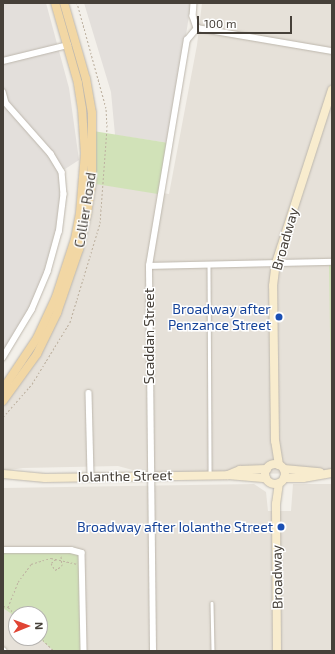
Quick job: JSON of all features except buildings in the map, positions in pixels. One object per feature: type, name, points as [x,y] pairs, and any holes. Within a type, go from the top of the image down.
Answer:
[{"type":"main road","name":"Collier Road","points":[[3,389],[37,338],[56,297],[75,239],[80,213],[85,154],[83,116],[78,83],[55,3]]},
{"type":"main road","name":"Collier Road","points":[[3,401],[37,354],[57,313],[80,249],[87,213],[92,180],[92,113],[86,79],[64,3]]},
{"type":"street","points":[[194,3],[192,12],[197,28],[332,51]]},
{"type":"street","name":"Scaddan Street","points":[[153,651],[149,266],[187,40],[197,28]]},
{"type":"street","points":[[3,61],[68,45]]},
{"type":"street","name":"Broadway","points":[[278,651],[277,476],[275,441],[273,286],[276,263],[332,90]]},
{"type":"street","points":[[3,92],[6,103],[42,144],[62,172],[64,194],[59,232],[48,272],[32,310],[3,358]]},
{"type":"street","points":[[149,266],[209,266],[332,262]]},
{"type":"street","points":[[89,393],[91,477]]},
{"type":"street","name":"Broadway","points":[[275,441],[268,467],[277,476]]},
{"type":"street","name":"Iolanthe Street","points":[[228,475],[240,470],[268,467],[277,476]]},
{"type":"street","name":"Iolanthe Street","points":[[3,474],[22,477],[91,477],[151,475],[277,476],[329,473]]},
{"type":"street","name":"Iolanthe Street","points":[[3,480],[22,477]]},
{"type":"street","points":[[3,550],[61,550],[82,553],[84,651]]},
{"type":"lane","points":[[209,266],[210,476]]},
{"type":"lane","points":[[212,603],[213,651]]},
{"type":"path","points":[[57,559],[51,564],[54,570],[59,569],[61,550]]},
{"type":"path","points":[[8,606],[18,582],[30,564],[41,559],[57,559],[79,564]]},
{"type":"path","points":[[3,603],[4,606],[8,607]]},
{"type":"shaded area","points":[[3,3],[46,3],[69,88],[79,160],[62,171],[64,195],[59,232],[32,311],[3,358]]},
{"type":"shaded area","points":[[84,3],[191,3],[169,143],[115,135],[111,92]]},
{"type":"shaded area","points":[[202,3],[332,3],[332,473],[151,475],[118,466],[23,468],[3,471],[3,401],[37,354],[92,183],[169,194],[197,45]]},
{"type":"shaded area","points":[[254,484],[266,492],[268,511],[291,511],[293,484],[332,484],[332,651],[3,651],[3,488]]},
{"type":"green space","points":[[93,131],[169,143],[161,194],[85,182]]},
{"type":"green space","points":[[329,262],[332,262],[331,406]]},
{"type":"green space","points":[[3,550],[71,550],[82,553],[84,651],[54,651],[48,646],[48,606],[8,606],[8,611],[3,608]]},
{"type":"place","name":"Broadway after Penzance Street","points":[[279,317]]},
{"type":"place","name":"Broadway after Iolanthe Street","points":[[281,527]]}]
